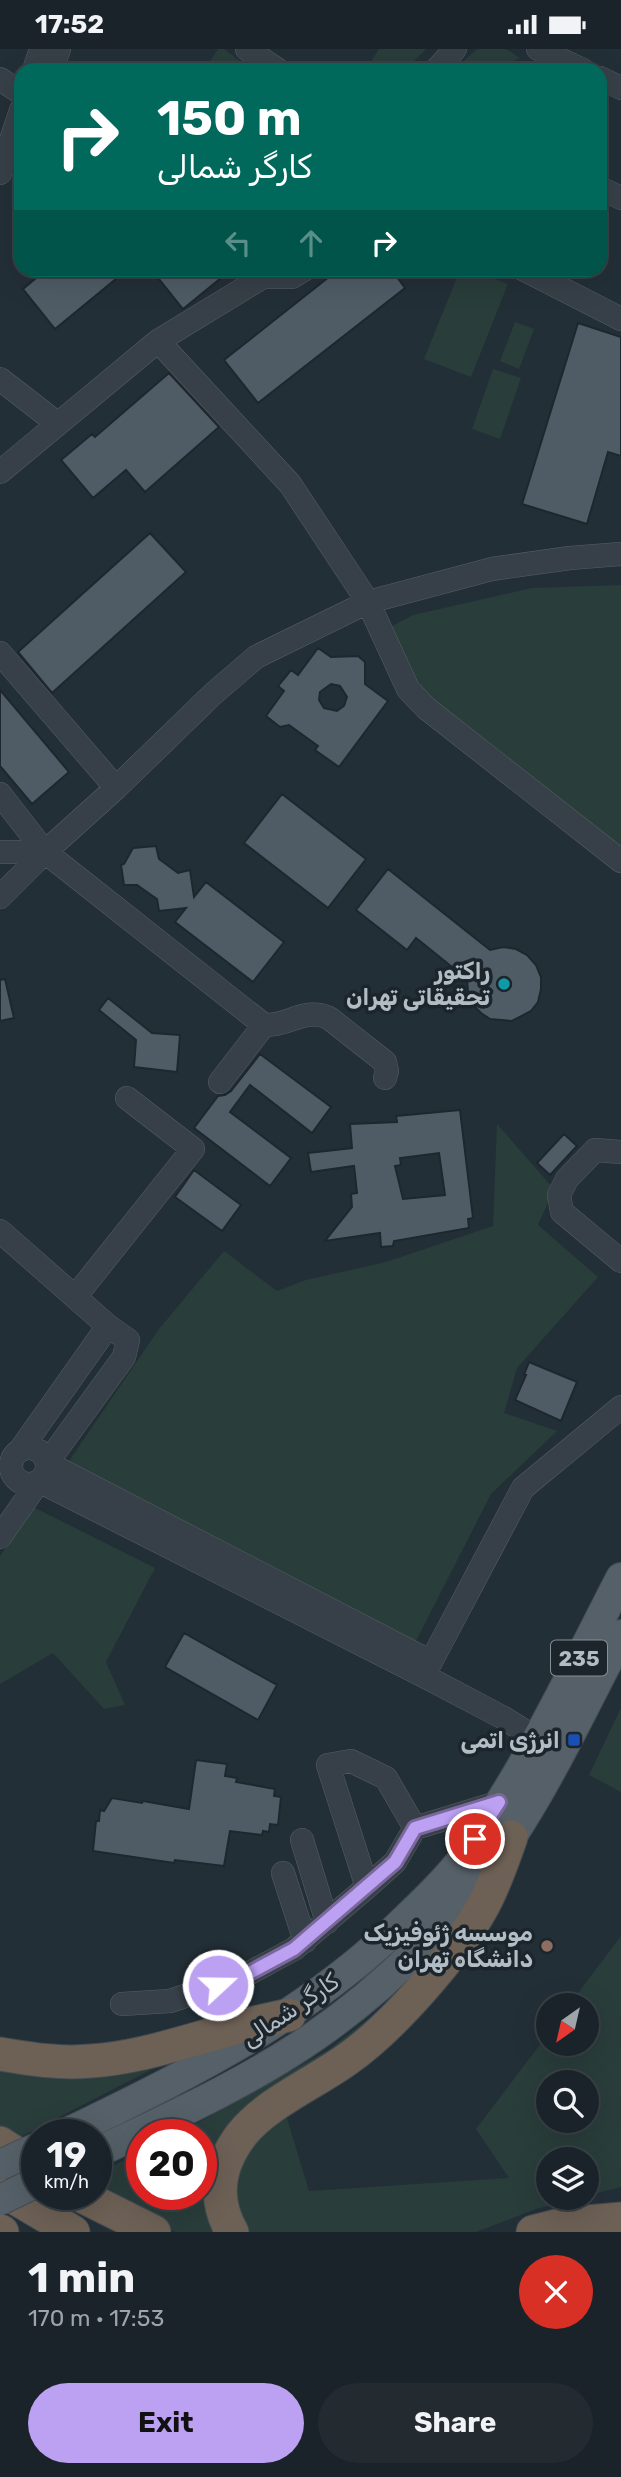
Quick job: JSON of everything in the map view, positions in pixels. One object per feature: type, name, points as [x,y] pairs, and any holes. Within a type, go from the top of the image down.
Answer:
[{"type":"highway","points":[[232,2232],[222,2214],[220,2180],[224,2164],[243,2133],[256,2119],[347,2060],[379,2034],[400,2012],[449,1955],[483,1906],[511,1837]]},
{"type":"highway","points":[[0,2054],[62,2062],[122,2057],[158,2051],[222,2031],[289,2015]]},
{"type":"highway","points":[[0,2143],[21,2157]]},
{"type":"highway","points":[[0,2189],[73,2232]]},
{"type":"highway","points":[[548,2228],[621,2206]]},
{"type":"highway","points":[[110,2210],[154,2232]]},
{"type":"highway","points":[[548,2228],[621,2219]]},
{"type":"main road","name":"کارگر شمالی","points":[[96,2119],[212,2061],[289,2015],[358,1964],[428,1898],[463,1858],[499,1802],[537,1738],[621,1578]]},
{"type":"main road","name":"کارگر شمالی","points":[[112,2145],[285,2056],[358,2004],[393,1973],[463,1901],[511,1837],[621,1635]]},
{"type":"main road","points":[[0,2165],[21,2155]]},
{"type":"main road","points":[[0,2200],[21,2190]]},
{"type":"street","points":[[247,49],[268,63]]},
{"type":"street","points":[[442,63],[455,49]]},
{"type":"street","points":[[538,49],[568,63]]},
{"type":"street","points":[[0,173],[14,131]]},
{"type":"street","points":[[0,472],[158,341],[263,277],[292,277]]},
{"type":"street","points":[[539,277],[621,319]]},
{"type":"street","points":[[158,341],[290,484],[368,602],[408,689],[426,708],[621,861]]},
{"type":"street","points":[[0,379],[58,424]]},
{"type":"street","points":[[0,897],[213,694],[256,657],[368,602],[492,569],[621,554]]},
{"type":"street","points":[[0,653],[116,788]]},
{"type":"street","points":[[0,794],[45,852],[264,1025],[279,1025],[307,1014],[329,1018],[385,1062],[385,1078]]},
{"type":"street","points":[[0,852],[45,852]]},
{"type":"street","points":[[220,1082],[264,1025]]},
{"type":"street","points":[[75,1297],[192,1149],[127,1098]]},
{"type":"street","points":[[621,1152],[595,1150],[567,1178],[559,1195],[562,1212],[621,1261]]},
{"type":"street","points":[[0,1231],[108,1326],[128,1339],[124,1357],[0,1537]]},
{"type":"street","points":[[8,1466],[108,1326]]},
{"type":"street","points":[[427,1669],[523,1488],[621,1407]]},
{"type":"street","points":[[8,1466],[38,1450],[43,1472],[427,1669],[537,1738]]},
{"type":"street","points":[[8,1466],[22,1483],[34,1483],[43,1472]]},
{"type":"street","points":[[367,1887],[328,1765],[351,1761],[386,1778],[425,1824],[452,1832],[463,1858]]},
{"type":"street","points":[[122,2004],[170,2001],[242,1977],[305,1941],[395,1862],[425,1824],[499,1802]]},
{"type":"street","points":[[302,1840],[327,1922]]},
{"type":"street","points":[[283,1873],[305,1941]]},
{"type":"green space","points":[[218,49],[224,49],[243,63],[209,63]]},
{"type":"green space","points":[[379,49],[426,49],[412,63],[370,63]]},
{"type":"green space","points":[[477,49],[506,49],[520,58],[510,63],[462,63]]},
{"type":"green space","points":[[457,277],[490,277],[508,284],[471,377],[424,359]]},
{"type":"green space","points":[[515,322],[534,329],[519,369],[500,361]]},
{"type":"green space","points":[[493,369],[521,378],[500,439],[472,429]]},
{"type":"green space","points":[[621,585],[621,852],[412,682],[392,626],[413,615],[532,588]]},
{"type":"green space","points":[[497,1124],[554,1189],[538,1225],[598,1277],[517,1368],[504,1413],[557,1431],[491,1494],[414,1645],[69,1461],[159,1329],[224,1251],[277,1291],[306,1280],[386,1262],[493,1226]]},
{"type":"green space","points":[[33,1507],[155,1568],[106,1662],[125,1705],[104,1709],[53,1653],[0,1684],[0,1556]]},
{"type":"green space","points":[[621,1708],[621,1792],[589,1775]]},
{"type":"green space","points":[[621,1936],[621,2187],[599,2193],[599,2147],[536,2147],[536,2209],[476,2232],[241,2232],[227,2171],[281,2111],[287,2118],[309,2191],[509,2178],[476,2129],[536,2050],[536,2056],[599,2056],[599,1993],[578,1993]]},
{"type":"green space","points":[[394,1999],[400,2002],[243,2122],[229,2232],[176,2232],[157,2226],[112,2203],[112,2166],[126,2160],[126,2210],[217,2210],[217,2119],[205,2119],[328,2050]]},
{"type":"green space","points":[[0,2060],[162,2064],[56,2119],[21,2119],[21,2137],[11,2142],[0,2133]]},
{"type":"building","points":[[37,277],[118,277],[55,329],[23,289]]},
{"type":"building","points":[[157,277],[222,277],[183,309]]},
{"type":"building","points":[[329,277],[397,277],[405,288],[258,403],[224,360]]},
{"type":"building","points":[[578,323],[621,337],[621,456],[608,452],[587,524],[522,504]]},
{"type":"building","points":[[169,373],[219,427],[145,492],[126,470],[93,498],[61,460],[92,434],[95,437]]},
{"type":"building","points":[[150,533],[186,572],[52,693],[18,652]]},
{"type":"building","points":[[318,648],[331,657],[358,656],[365,662],[365,684],[388,701],[339,767],[315,750],[318,746],[289,725],[280,727],[266,716],[284,691],[278,686],[291,670],[298,675]],"holes":[[[331,684],[340,686],[347,697],[344,706],[337,711],[324,708],[319,700],[320,692]]]},
{"type":"building","points":[[0,690],[69,772],[32,804],[0,766]]},
{"type":"building","points":[[282,794],[366,859],[328,908],[244,843]]},
{"type":"building","points":[[156,846],[159,859],[178,873],[190,870],[194,897],[206,882],[284,942],[253,982],[175,922],[186,908],[159,911],[157,899],[137,885],[124,885],[121,865],[133,848]]},
{"type":"building","points":[[388,869],[490,950],[503,947],[516,949],[527,955],[536,965],[541,977],[538,1002],[531,1011],[512,1021],[490,1019],[472,1004],[467,979],[416,938],[407,950],[356,910]]},
{"type":"building","points":[[5,979],[14,1018],[0,1021],[0,980]]},
{"type":"building","points":[[108,998],[152,1033],[180,1035],[177,1072],[134,1067],[136,1040],[99,1010]]},
{"type":"building","points":[[260,1054],[331,1107],[312,1133],[250,1085],[230,1112],[291,1158],[270,1186],[194,1128],[218,1096],[231,1091]]},
{"type":"building","points":[[460,1110],[473,1218],[468,1219],[469,1228],[394,1241],[393,1246],[381,1247],[380,1233],[325,1241],[352,1207],[351,1194],[357,1193],[354,1166],[311,1172],[308,1153],[352,1148],[350,1124],[397,1122],[396,1116]],"holes":[[[439,1153],[445,1195],[403,1199],[395,1166],[401,1165],[400,1158]]]},
{"type":"building","points":[[564,1134],[577,1146],[550,1175],[537,1163]]},
{"type":"building","points":[[194,1170],[241,1205],[222,1231],[175,1197]]},
{"type":"building","points":[[529,1362],[577,1382],[561,1421],[515,1400]]},
{"type":"building","points":[[184,1633],[277,1685],[258,1720],[165,1667]]},
{"type":"building","points":[[196,1760],[227,1764],[225,1776],[237,1778],[236,1782],[275,1789],[274,1796],[281,1797],[278,1825],[270,1824],[269,1832],[263,1831],[262,1835],[230,1831],[224,1866],[175,1860],[174,1863],[93,1851],[96,1821],[99,1821],[100,1810],[104,1811],[112,1798],[189,1809]]},
{"type":"place","name":"راکتور تحقیقاتی تهران","points":[[504,984]]},
{"type":"place","name":"انرژی اتمی","points":[[574,1740]]},
{"type":"place","name":"موسسه ژئوفیزیک دانشگاه تهران","points":[[547,1946]]},
{"type":"route","points":[[218,1985],[242,1977],[294,1949],[385,1872],[402,1853],[415,1828],[499,1802],[475,1839]]}]
